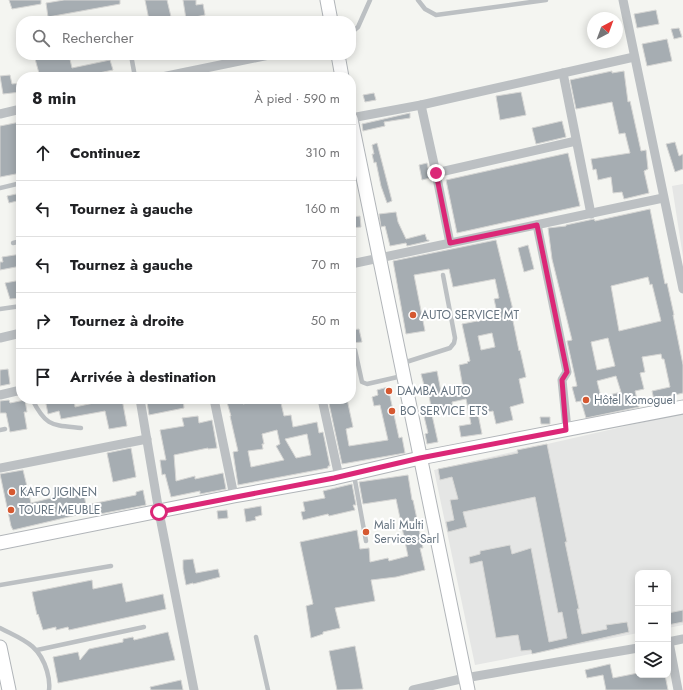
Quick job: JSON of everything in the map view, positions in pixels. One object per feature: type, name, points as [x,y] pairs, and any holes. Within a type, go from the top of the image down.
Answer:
[{"type":"main road","points":[[327,0],[330,16]]},
{"type":"main road","points":[[339,60],[341,72]]},
{"type":"main road","points":[[356,144],[466,684]]},
{"type":"main road","points":[[0,543],[234,496],[339,477],[420,458],[683,407]]},
{"type":"main road","points":[[0,647],[9,690]]},
{"type":"street","points":[[623,0],[683,290]]},
{"type":"street","points":[[356,118],[421,105],[634,57]]},
{"type":"street","points":[[186,72],[245,60]]},
{"type":"street","points":[[562,73],[590,214]]},
{"type":"street","points":[[421,105],[450,243]]},
{"type":"street","points":[[0,114],[16,110]]},
{"type":"street","points":[[436,173],[576,142]]},
{"type":"street","points":[[356,263],[664,198]]},
{"type":"street","points":[[537,225],[567,372],[562,380],[567,429]]},
{"type":"street","points":[[0,338],[16,334]]},
{"type":"street","points":[[0,395],[16,391]]},
{"type":"street","points":[[141,404],[159,512],[194,690]]},
{"type":"street","points":[[215,404],[234,496]]},
{"type":"street","points":[[323,404],[339,477]]},
{"type":"street","points":[[0,468],[148,439]]},
{"type":"street","points":[[671,641],[683,639]]},
{"type":"street","points":[[413,690],[466,684],[635,649]]},
{"type":"street","points":[[671,656],[678,690]]},
{"type":"lane","points":[[356,29],[370,0]]},
{"type":"lane","points":[[418,0],[425,9],[436,15],[546,0]]},
{"type":"lane","points":[[132,60],[134,72]]},
{"type":"lane","points":[[0,188],[16,184]]},
{"type":"lane","points":[[356,355],[362,382],[367,384],[450,348],[454,343],[454,338],[442,275]]},
{"type":"lane","points":[[0,309],[16,307]]},
{"type":"lane","points":[[34,404],[44,418],[53,425],[81,428]]},
{"type":"lane","points":[[353,474],[366,541]]},
{"type":"lane","points":[[0,585],[111,566]]},
{"type":"lane","points":[[0,628],[27,642],[37,650],[44,660],[50,682],[49,690]]},
{"type":"lane","points":[[37,650],[144,628]]},
{"type":"lane","points":[[256,637],[268,690]]},
{"type":"shaded area","points":[[683,184],[683,257],[672,186]]},
{"type":"shaded area","points":[[683,413],[683,625],[671,627],[671,570],[635,570],[635,634],[475,665],[434,470]]},
{"type":"building","points":[[9,0],[41,0],[41,4],[12,9]]},
{"type":"building","points":[[64,0],[120,0],[120,4],[54,16],[48,16],[46,3]]},
{"type":"building","points":[[145,0],[167,0],[171,16],[148,16]]},
{"type":"building","points":[[183,0],[196,0],[196,5],[203,4],[205,15],[186,16]]},
{"type":"building","points":[[656,10],[659,24],[637,28],[634,14]]},
{"type":"building","points":[[679,28],[682,37],[674,39],[671,29]]},
{"type":"building","points":[[667,39],[672,61],[647,66],[642,44]]},
{"type":"building","points":[[35,60],[70,60],[72,68],[110,60],[113,70],[104,72],[39,72]]},
{"type":"building","points":[[612,71],[612,73],[624,71],[628,102],[630,101],[641,151],[646,150],[648,169],[644,171],[649,193],[624,199],[622,192],[613,193],[611,177],[598,180],[596,169],[593,170],[591,159],[630,153],[625,133],[619,134],[612,102],[576,109],[570,80]]},
{"type":"building","points":[[10,75],[12,84],[16,84],[16,93],[3,94],[0,76]]},
{"type":"building","points":[[521,92],[526,115],[500,120],[496,96]]},
{"type":"building","points":[[374,93],[376,100],[365,102],[363,95]]},
{"type":"building","points":[[410,113],[410,118],[384,122],[385,126],[363,131],[362,124]]},
{"type":"building","points":[[562,121],[566,137],[536,144],[532,128]]},
{"type":"building","points":[[16,123],[16,174],[0,177],[0,126]]},
{"type":"building","points":[[675,142],[679,156],[683,154],[683,169],[675,172],[666,144]]},
{"type":"building","points":[[377,143],[392,201],[387,203],[381,186],[376,162],[374,163],[372,154],[374,154],[372,145]]},
{"type":"building","points":[[568,153],[580,206],[457,233],[446,180]]},
{"type":"building","points":[[427,163],[430,178],[422,180],[419,165]]},
{"type":"building","points":[[16,194],[16,201],[9,203],[7,196]]},
{"type":"building","points":[[650,209],[665,284],[667,283],[674,315],[683,365],[683,393],[654,400],[652,391],[670,387],[664,359],[662,359],[661,354],[642,357],[645,372],[640,373],[644,389],[635,391],[639,407],[586,418],[581,401],[576,402],[572,387],[577,386],[567,341],[572,340],[552,259],[548,228],[566,226],[594,219],[595,221]],"holes":[[[648,277],[650,285],[652,284],[661,321],[619,331],[611,286]],[[608,338],[615,366],[597,370],[591,342]],[[616,376],[621,392],[601,397],[597,381]]]},
{"type":"building","points":[[396,212],[398,222],[406,239],[425,234],[427,240],[429,241],[407,246],[406,243],[390,246],[385,226],[381,227],[379,214]]},
{"type":"building","points":[[356,216],[360,216],[361,227],[356,228]]},
{"type":"building","points":[[496,240],[513,310],[511,311],[526,377],[519,379],[524,403],[510,407],[513,420],[496,424],[493,411],[478,414],[482,434],[461,437],[459,426],[471,424],[466,399],[452,402],[453,409],[432,412],[427,385],[424,385],[421,374],[437,371],[441,392],[463,388],[459,365],[470,361],[462,324],[498,317],[494,299],[499,298],[495,279],[453,287],[449,269],[414,275],[425,331],[406,334],[393,261]],"holes":[[[492,333],[495,347],[481,350],[478,336]]]},
{"type":"building","points":[[528,245],[534,269],[524,272],[518,248]]},
{"type":"building","points":[[16,255],[16,267],[0,270],[0,262],[3,262],[2,257]]},
{"type":"building","points":[[16,281],[16,298],[10,299],[5,283]]},
{"type":"building","points":[[356,329],[359,329],[362,342],[356,343]]},
{"type":"building","points":[[8,369],[10,384],[0,386],[0,370]]},
{"type":"building","points":[[388,387],[399,438],[402,437],[405,453],[342,464],[329,404],[348,404],[353,427],[346,429],[349,446],[388,440],[380,405],[374,406],[372,397],[378,395],[377,390]]},
{"type":"building","points":[[9,400],[10,403],[16,402],[16,404],[26,404],[27,412],[24,412],[27,429],[10,432],[6,413],[0,413],[0,401]]},
{"type":"building","points":[[46,404],[75,404],[75,407],[89,404],[123,404],[127,426],[109,429],[105,411],[61,419],[59,411],[48,414]]},
{"type":"building","points":[[147,404],[184,404],[184,408],[149,415]]},
{"type":"building","points":[[227,404],[281,404],[284,416],[291,415],[293,427],[317,422],[319,433],[323,432],[330,466],[328,466],[328,468],[238,485],[233,452],[238,451]],"holes":[[[277,430],[280,444],[276,446],[284,460],[251,467],[248,451],[263,449],[262,444],[264,444],[262,434]],[[307,434],[311,455],[296,458],[285,439]]]},
{"type":"building","points":[[430,406],[438,442],[427,444],[425,434],[428,433],[422,408]]},
{"type":"building","points":[[198,416],[199,423],[212,420],[217,448],[208,448],[174,455],[176,481],[195,476],[195,479],[223,473],[226,489],[200,494],[200,491],[171,497],[165,474],[162,475],[160,460],[166,460],[160,430],[184,426],[182,418]]},
{"type":"building","points":[[540,417],[550,417],[550,424],[541,424]]},
{"type":"building","points":[[547,444],[567,542],[565,542],[579,609],[577,609],[582,634],[607,629],[606,625],[627,622],[629,632],[532,654],[531,650],[521,651],[518,635],[496,638],[482,561],[470,564],[469,557],[480,554],[480,551],[510,545],[512,554],[531,548],[549,642],[567,638],[562,612],[558,613],[535,497],[463,512],[467,527],[448,532],[446,522],[454,520],[450,500],[458,499],[452,477],[440,480],[438,469],[518,453],[517,450]]},
{"type":"building","points":[[131,448],[136,477],[113,482],[107,453]]},
{"type":"building","points":[[23,470],[31,503],[83,490],[86,505],[136,495],[136,492],[143,490],[146,505],[95,515],[94,511],[13,530],[0,474]]},
{"type":"building","points":[[408,475],[423,548],[420,548],[425,570],[396,577],[371,580],[375,601],[335,608],[340,628],[323,632],[323,634],[311,638],[306,606],[313,604],[300,542],[357,530],[360,549],[369,548],[370,562],[388,558],[389,561],[408,556],[396,499],[363,504],[359,482]]},
{"type":"building","points":[[352,484],[356,505],[353,505],[355,510],[303,520],[301,512],[305,511],[303,502],[325,498],[323,491]]},
{"type":"building","points":[[261,506],[262,515],[255,517],[256,520],[246,522],[244,509]]},
{"type":"building","points":[[227,510],[228,518],[218,519],[217,511]]},
{"type":"building","points":[[193,559],[196,573],[218,569],[220,577],[186,585],[183,560]]},
{"type":"building","points":[[92,580],[93,589],[122,583],[126,602],[163,594],[166,609],[69,630],[68,627],[56,630],[56,627],[43,630],[38,614],[37,615],[32,592]]},
{"type":"building","points":[[683,610],[683,622],[671,624],[671,612]]},
{"type":"building","points":[[168,632],[175,660],[58,683],[53,657],[78,652],[80,660],[89,649],[123,642],[123,639],[133,637],[134,640]]},
{"type":"building","points":[[355,646],[363,689],[337,690],[329,651]]},
{"type":"building","points":[[610,664],[613,678],[635,674],[635,678],[666,678],[668,690],[606,690],[603,675],[587,678],[585,670]]},
{"type":"building","points":[[181,680],[183,690],[151,690],[150,687]]},
{"type":"place","name":"AUTO SERVICE MT","points":[[413,315]]},
{"type":"place","name":"DAMBA AUTO","points":[[389,391]]},
{"type":"place","name":"Hôtel Komoguel","points":[[586,400]]},
{"type":"place","name":"BO SERVICE ETS","points":[[392,411]]},
{"type":"place","name":"KAFO JIGINEN","points":[[12,492]]},
{"type":"place","name":"TOURE MEUBLE","points":[[11,510]]},
{"type":"place","name":"Mali Multi Services Sarl","points":[[366,532]]},
{"type":"route","points":[[159,512],[234,496],[334,478],[420,458],[567,429],[562,380],[567,372],[537,225],[450,243],[436,173]]}]
